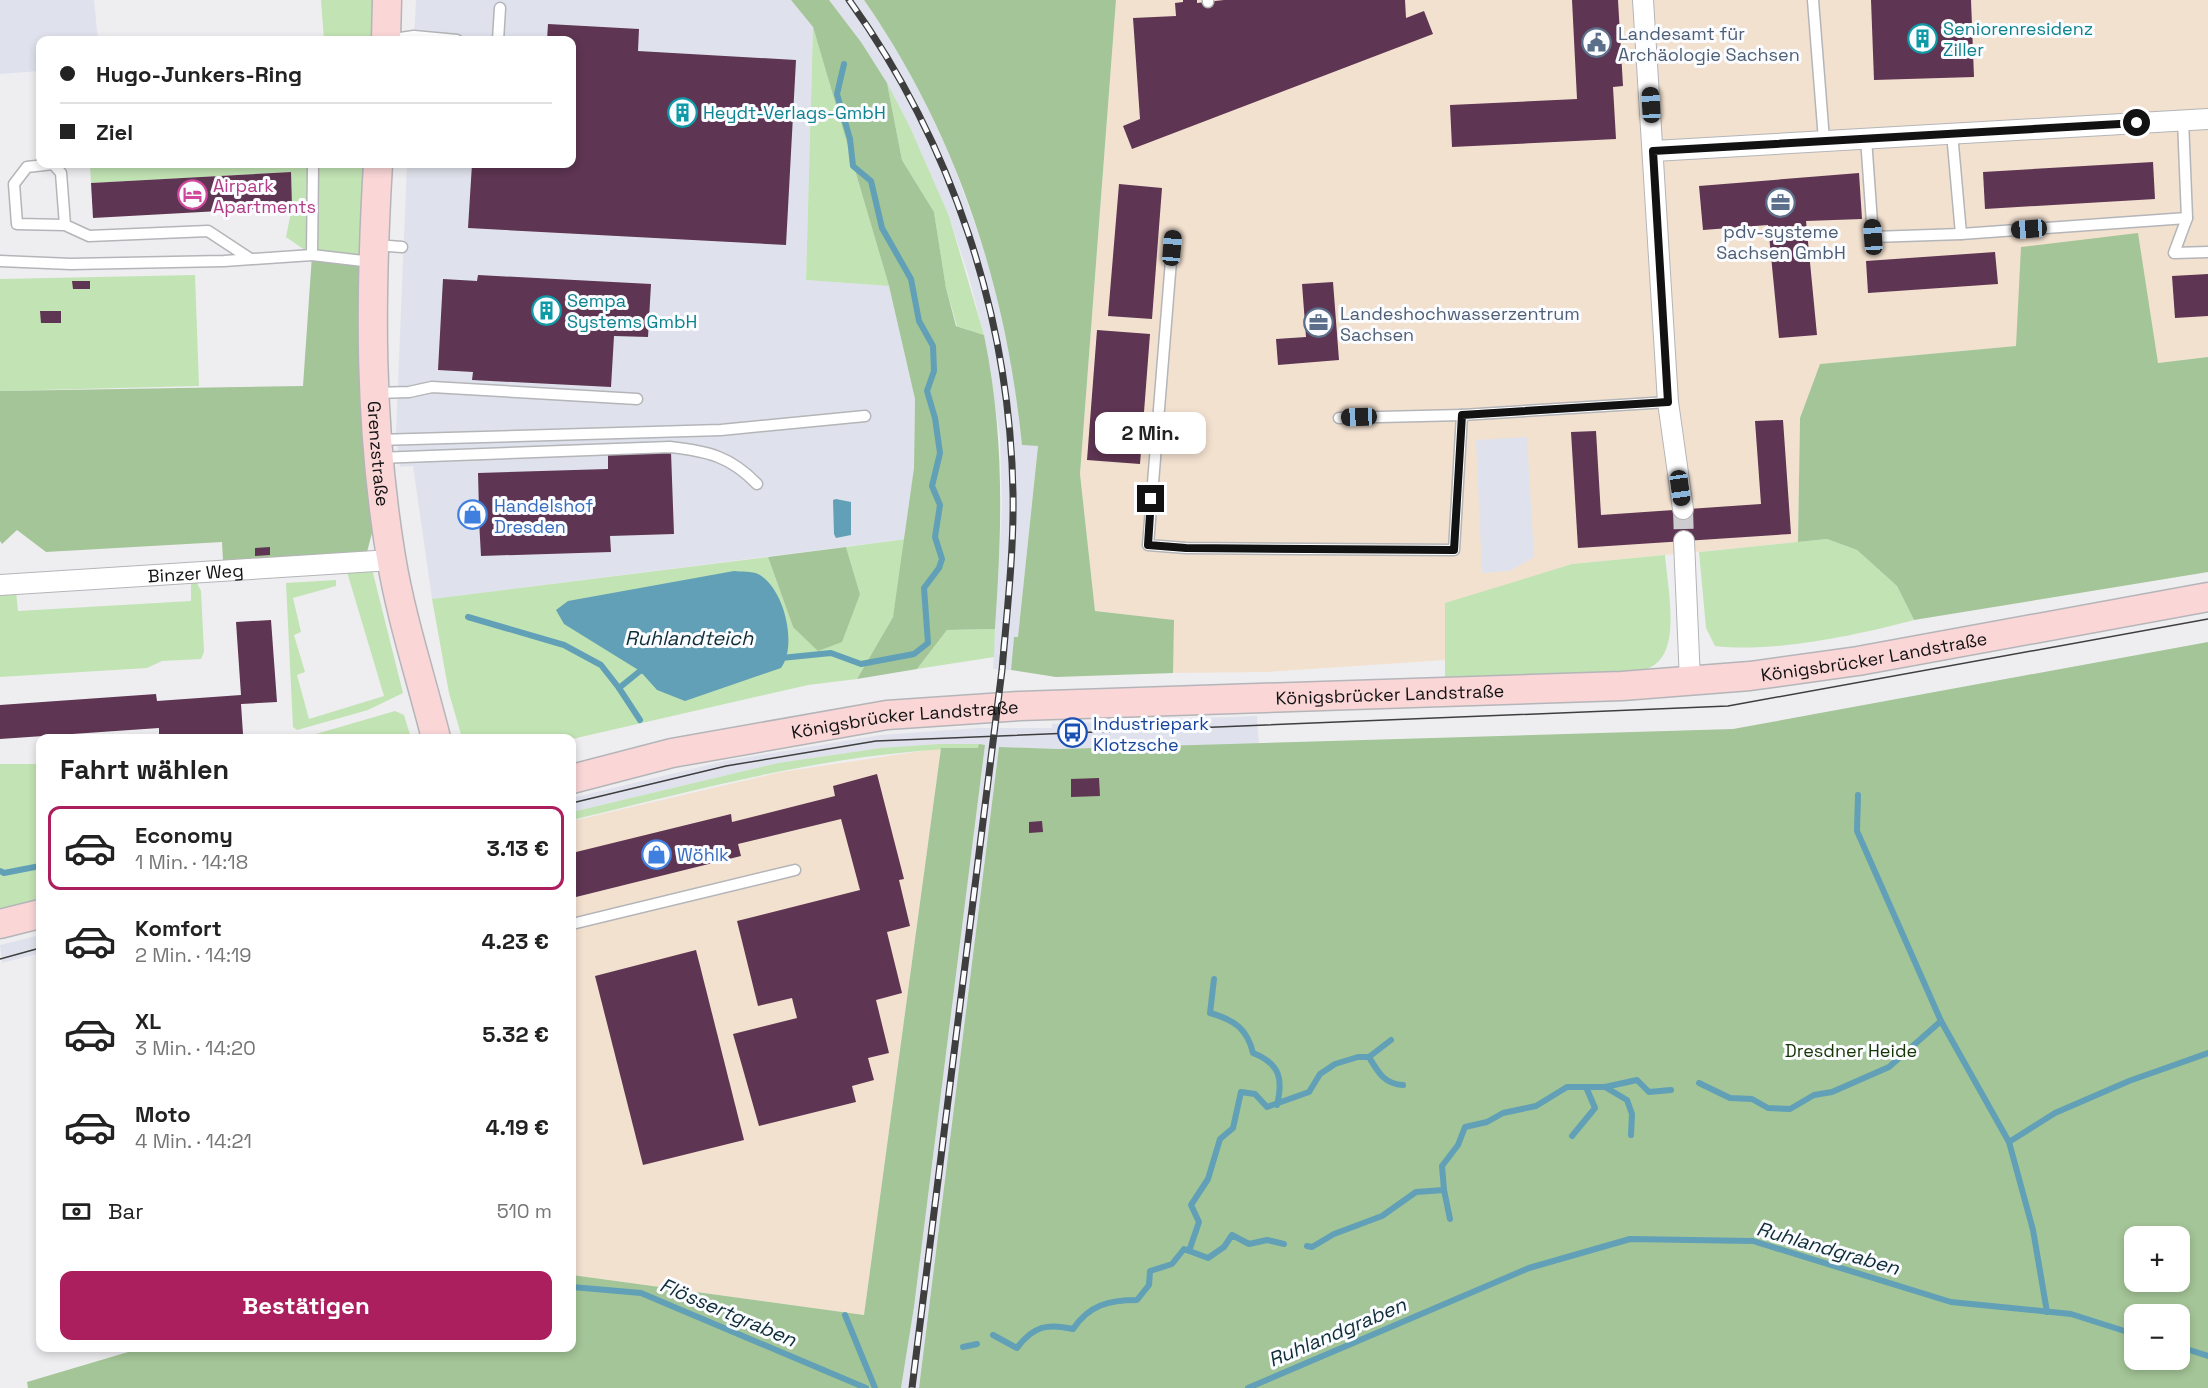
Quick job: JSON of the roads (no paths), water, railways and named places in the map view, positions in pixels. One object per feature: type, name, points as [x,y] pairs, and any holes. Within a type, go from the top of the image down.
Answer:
[{"type":"main road","points":[[386,36],[387,0]]},
{"type":"main road","name":"Grenzstraße","points":[[378,168],[373,253],[372,393],[377,449],[391,560],[435,734]]},
{"type":"main road","name":"Königsbrücker Landstraße","points":[[576,778],[672,753],[887,715],[1020,706],[1319,697],[1690,681],[1761,675],[1858,661],[2208,597]]},
{"type":"main road","points":[[0,924],[36,915]]},
{"type":"street","points":[[1643,0],[1668,402],[1683,509]]},
{"type":"street","points":[[1653,151],[2208,119]]},
{"type":"street","points":[[1684,541],[1690,681]]},
{"type":"street","name":"Binzer Weg","points":[[0,585],[391,560]]},
{"type":"lane","points":[[1813,0],[1824,140]]},
{"type":"lane","points":[[498,36],[500,8]]},
{"type":"lane","points":[[2183,120],[2187,218],[2174,253],[2208,252]]},
{"type":"lane","points":[[1952,133],[1961,234]]},
{"type":"lane","points":[[1866,138],[1873,237],[1961,234],[2187,218]]},
{"type":"lane","points":[[36,166],[27,167],[14,184],[17,224],[65,225],[89,236],[208,231],[249,258]]},
{"type":"lane","points":[[57,168],[62,173],[65,225]]},
{"type":"lane","points":[[312,255],[313,168]]},
{"type":"lane","points":[[1173,236],[1148,545],[1186,548],[1454,550],[1462,415]]},
{"type":"lane","points":[[0,261],[71,264],[249,258],[373,253],[402,247]]},
{"type":"lane","points":[[372,393],[409,392],[432,387],[638,399]]},
{"type":"lane","points":[[1339,418],[1462,415],[1668,402]]},
{"type":"lane","points":[[377,449],[721,430],[865,416]]},
{"type":"lane","points":[[377,449],[670,447],[707,451],[741,467],[757,484]]},
{"type":"lane","points":[[576,923],[795,870]]},
{"type":"water","points":[[833,500],[851,502],[851,535],[836,538]]},
{"type":"water","name":"Ruhlandteich","points":[[734,571],[758,574],[775,591],[786,617],[788,645],[786,658],[781,668],[685,701],[657,690],[640,671],[564,624],[556,610],[568,601]]},
{"type":"waterway","name":"Ruhlandgraben","points":[[781,658],[831,653],[861,664],[914,654],[928,643],[924,588],[939,568],[942,559],[935,537],[940,505],[932,486],[940,453],[935,418],[927,391],[934,371],[933,346],[919,321],[911,279],[882,228],[871,181],[853,166],[850,139],[837,94],[844,64]]},
{"type":"waterway","points":[[468,617],[564,645],[601,665],[619,688]]},
{"type":"waterway","name":"Ruhlandgraben","points":[[640,720],[619,688],[640,671],[648,670]]},
{"type":"waterway","points":[[1858,795],[1857,831],[1941,1021],[2009,1142],[2033,1230],[2047,1312]]},
{"type":"waterway","name":"Flössertgraben","points":[[0,871],[4,873],[36,867]]},
{"type":"waterway","points":[[1214,979],[1210,1013],[1238,1026],[1247,1037],[1253,1053],[1262,1057],[1274,1068],[1278,1074],[1280,1088],[1277,1105]]},
{"type":"waterway","points":[[1699,1083],[1730,1098],[1752,1099],[1768,1108],[1790,1109],[1814,1095],[1832,1092],[1889,1067],[1941,1021]]},
{"type":"waterway","points":[[1189,1251],[1199,1222],[1191,1205],[1208,1179],[1220,1139],[1233,1128],[1241,1092],[1255,1094],[1267,1107],[1309,1092],[1320,1074],[1335,1064],[1358,1057],[1369,1057],[1391,1040]]},
{"type":"waterway","points":[[2009,1142],[2055,1113],[2129,1081],[2208,1053]]},
{"type":"waterway","points":[[1369,1057],[1386,1080],[1403,1085]]},
{"type":"waterway","points":[[1307,1246],[1312,1247],[1334,1234],[1382,1216],[1416,1192],[1444,1190],[1442,1166],[1458,1145],[1465,1127],[1487,1122],[1503,1113],[1536,1106],[1567,1087],[1605,1087],[1637,1080],[1649,1092],[1671,1090]]},
{"type":"waterway","points":[[1572,1136],[1595,1108],[1586,1087]]},
{"type":"waterway","points":[[1605,1087],[1627,1100],[1632,1114],[1631,1135]]},
{"type":"waterway","points":[[1444,1190],[1450,1219]]},
{"type":"waterway","points":[[993,1335],[1017,1348],[1029,1335],[1042,1328],[1056,1326],[1073,1329],[1093,1309],[1117,1301],[1137,1300],[1149,1285],[1150,1271],[1172,1264],[1184,1249],[1208,1258],[1224,1247],[1232,1235],[1249,1244],[1267,1240],[1284,1244]]},
{"type":"waterway","name":"Ruhlandgraben","points":[[1248,1388],[1529,1268],[1630,1239],[1753,1241],[1951,1302],[2071,1314],[2124,1331]]},
{"type":"waterway","name":"Flössertgraben","points":[[576,1287],[641,1293],[866,1388]]},
{"type":"waterway","name":"Ruhlandgraben","points":[[845,1315],[875,1388]]},
{"type":"waterway","points":[[963,1347],[977,1344]]},
{"type":"waterway","name":"Ruhlandgraben","points":[[2190,1350],[2208,1356]]},
{"type":"tunnel","points":[[1683,509],[1684,541]]},
{"type":"tram line","points":[[576,802],[726,766],[876,741],[1728,706],[2208,619]]},
{"type":"tram line","points":[[0,959],[36,949]]},
{"type":"railway","points":[[849,0],[885,55],[918,113],[945,172],[968,234],[987,297],[1001,362],[1009,427],[1013,493],[1011,559],[1002,670],[912,1388]]},
{"type":"place","name":"Seniorenresidenz Ziller","points":[[1922,38]]},
{"type":"place","name":"Landesamt für Archäologie Sachsen","points":[[1597,43]]},
{"type":"place","name":"Heydt-Verlags-GmbH","points":[[682,112]]},
{"type":"place","name":"Airpark Apartments","points":[[192,195]]},
{"type":"place","name":"pdv-systeme Sachsen GmbH","points":[[1781,202]]},
{"type":"place","name":"Sempa Systems GmbH","points":[[546,310]]},
{"type":"place","name":"Landeshochwasserzentrum Sachsen","points":[[1319,323]]},
{"type":"place","name":"Handelshof Dresden","points":[[473,515]]},
{"type":"place","name":"Industriepark Klotzsche","points":[[1072,733]]},
{"type":"place","name":"Wöhlk","points":[[656,854]]},
{"type":"park label","name":"Dresdner Heide","points":[[1851,1050]]}]
